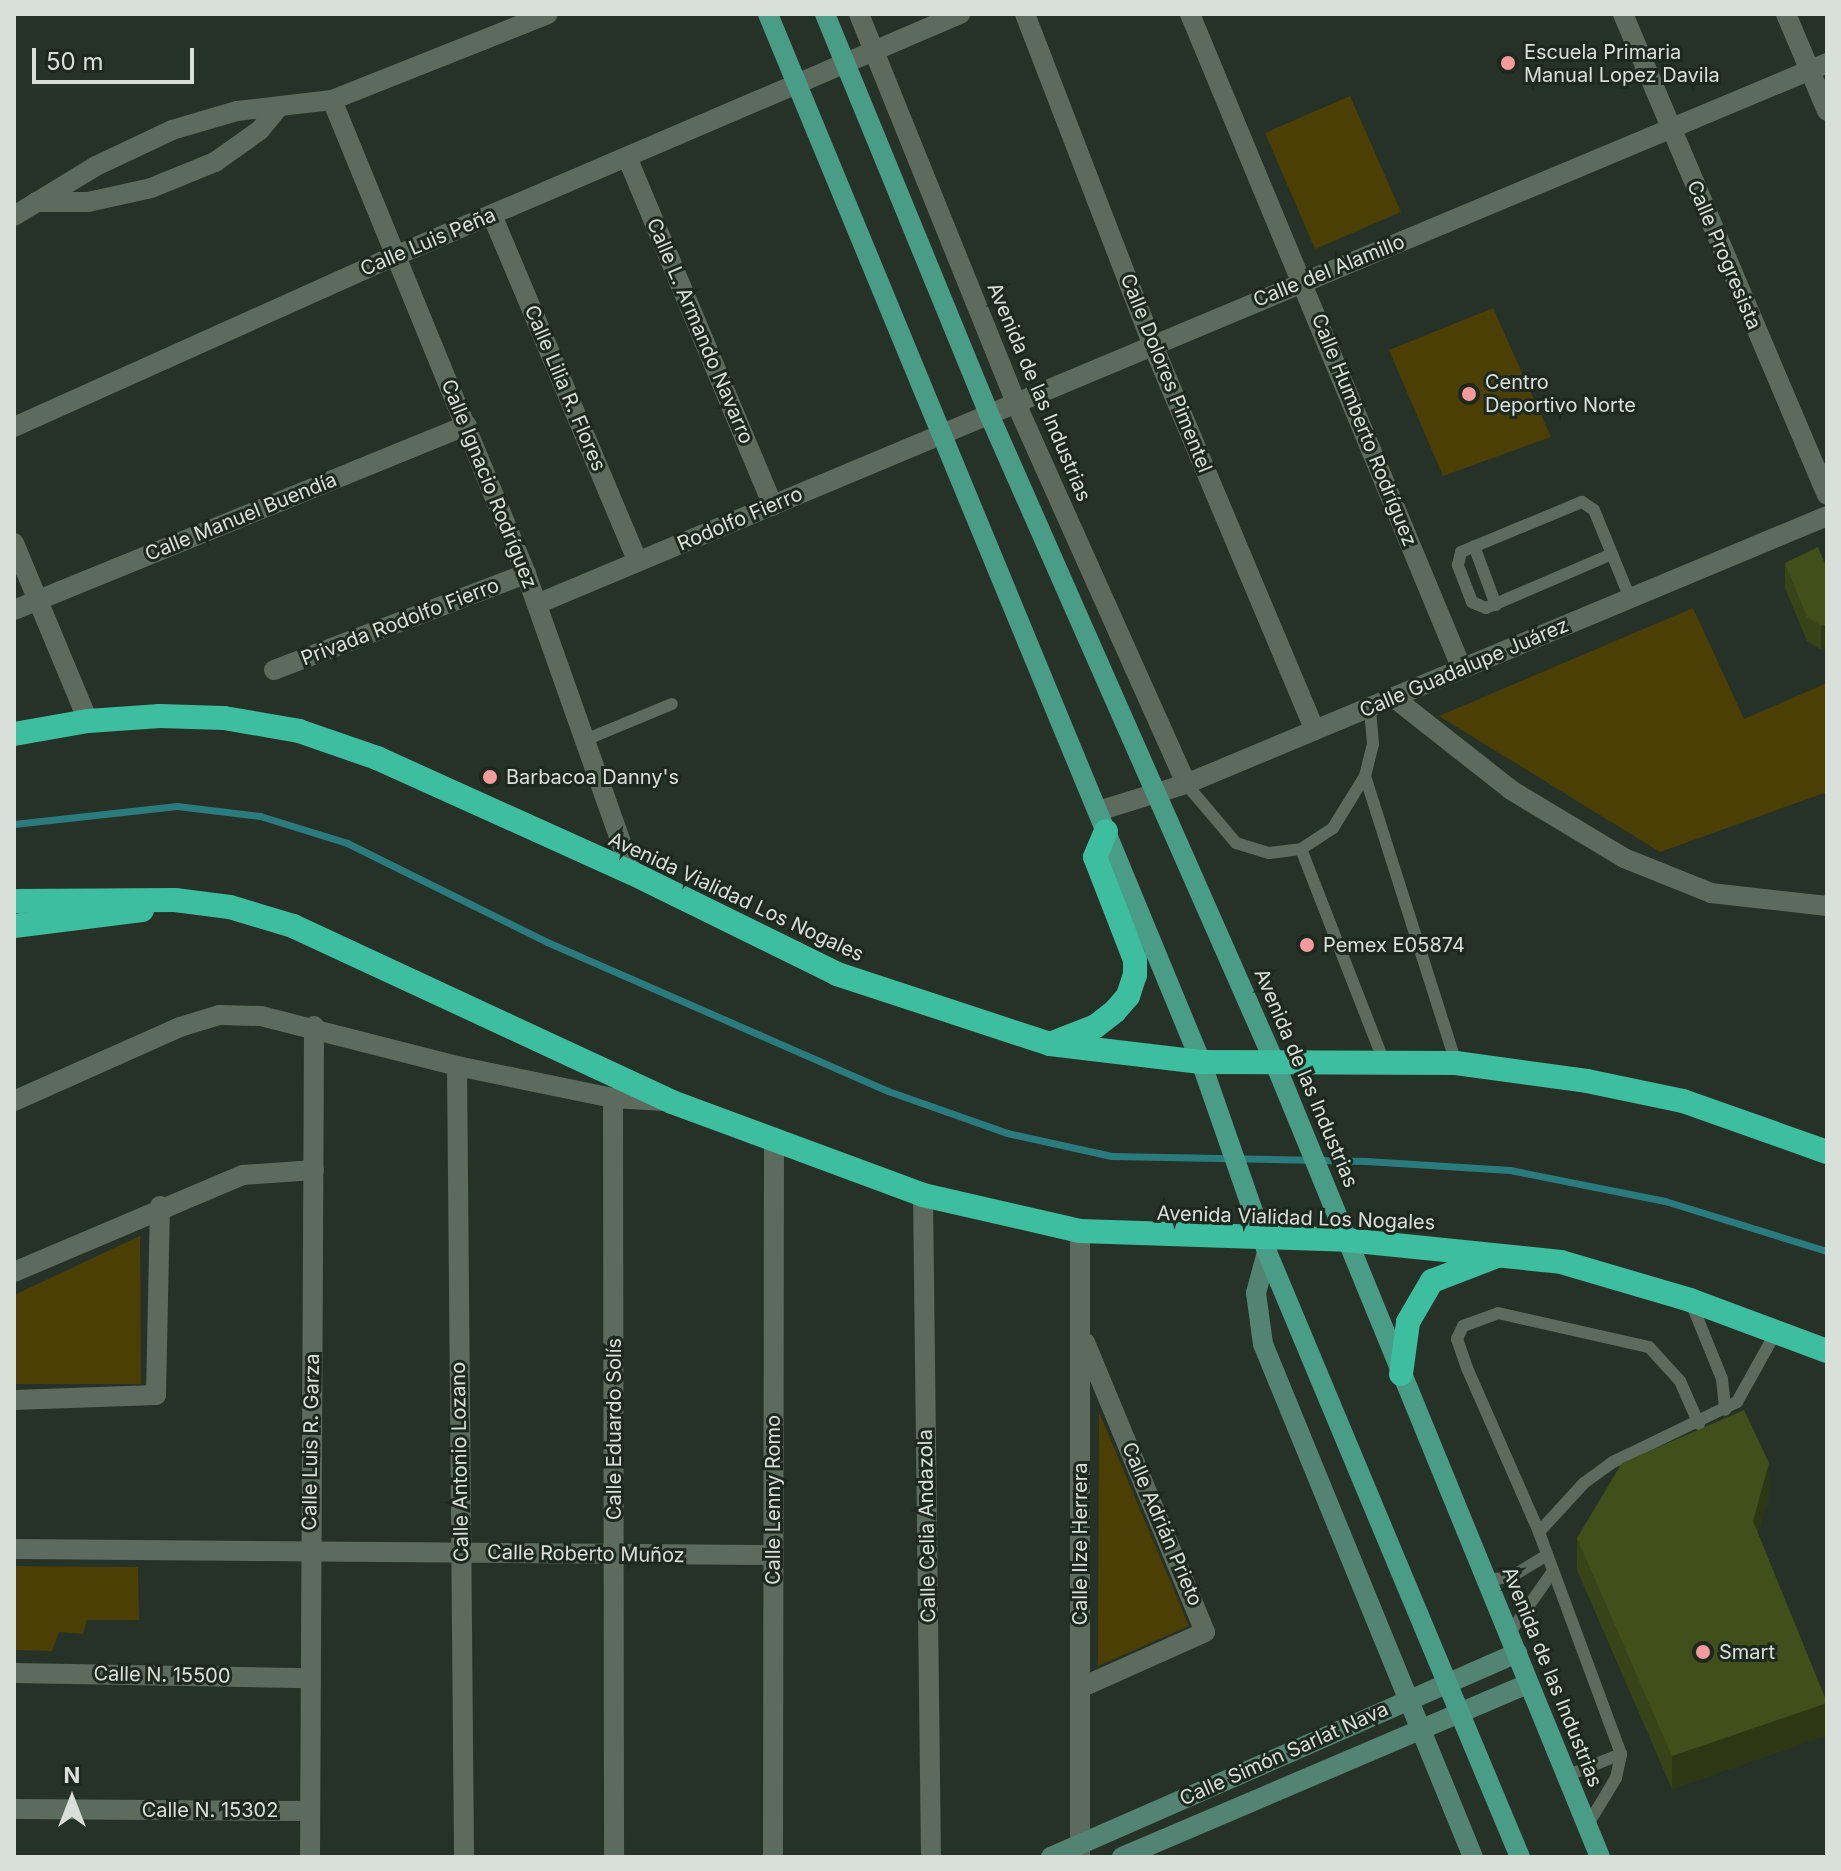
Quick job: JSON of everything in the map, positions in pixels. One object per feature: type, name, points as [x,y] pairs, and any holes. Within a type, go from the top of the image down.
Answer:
[{"type":"highway","name":"Avenida Vialidad Los Nogales","points":[[14,734],[88,721],[224,718],[299,731],[377,758],[632,873],[837,974],[1050,1044],[1201,1062],[1456,1063],[1587,1081],[1683,1101],[1827,1152]]},
{"type":"highway","points":[[1050,1044],[1096,1026],[1115,1011],[1128,996],[1135,975],[1135,960],[1095,857],[1102,821]]},
{"type":"highway","points":[[14,926],[124,914],[175,900]]},
{"type":"highway","name":"Avenida Vialidad Los Nogales","points":[[14,901],[175,900],[230,907],[293,926],[672,1102],[774,1143],[923,1195],[1080,1231],[1265,1246],[1346,1240],[1561,1262],[1690,1300],[1827,1351]]},
{"type":"highway","points":[[1401,1374],[1408,1322],[1432,1281],[1500,1255]]},
{"type":"main road","points":[[768,14],[1201,1062],[1265,1246],[1520,1857]]},
{"type":"main road","name":"Avenida de las Industrias","points":[[825,14],[988,412],[1305,1134],[1600,1857]]},
{"type":"street","points":[[14,216],[172,130],[205,118],[332,100],[548,14]]},
{"type":"street","name":"Avenida de las Industrias","points":[[859,14],[1015,401],[1186,784]]},
{"type":"street","name":"Calle Luis Peña","points":[[14,427],[395,256],[960,14]]},
{"type":"street","name":"Calle Dolores Pimentel","points":[[1025,14],[1152,343],[1315,730]]},
{"type":"street","name":"Calle Humberto Rodríguez","points":[[1190,14],[1462,669]]},
{"type":"street","name":"Calle Progresista","points":[[1623,14],[1827,495]]},
{"type":"street","points":[[1786,14],[1818,67],[1827,111]]},
{"type":"street","name":"Calle del Alamillo","points":[[988,412],[1818,67]]},
{"type":"street","name":"Calle Ignacio Rodríguez","points":[[332,100],[526,574],[632,873]]},
{"type":"street","points":[[36,202],[88,202],[151,188],[215,162],[260,130],[278,108]]},
{"type":"street","name":"Calle L. Armando Navarro","points":[[627,157],[773,506]]},
{"type":"street","name":"Calle Lilia R. Flores","points":[[492,215],[638,562]]},
{"type":"street","points":[[942,433],[988,412]]},
{"type":"street","name":"Calle Manuel Buendía","points":[[14,610],[467,425]]},
{"type":"street","name":"Rodolfo Fierro","points":[[537,604],[942,433]]},
{"type":"street","name":"Calle Guadalupe Juárez","points":[[1102,821],[1155,791],[1186,784],[1827,516]]},
{"type":"street","points":[[14,543],[88,721]]},
{"type":"street","name":"Privada Rodolfo Fierro","points":[[274,670],[526,574]]},
{"type":"street","points":[[1393,697],[1511,790],[1624,858],[1711,893],[1827,906]]},
{"type":"street","name":"Avenida Vialidad Los Nogales","points":[[14,1101],[180,1027],[219,1015],[261,1016],[314,1026],[457,1066],[613,1098],[672,1102]]},
{"type":"street","name":"Calle Luis R. Garza","points":[[310,1857],[314,1026]]},
{"type":"street","name":"Calle Antonio Lozano","points":[[457,1066],[464,1857]]},
{"type":"street","name":"Calle Eduardo Solís","points":[[613,1098],[614,1857]]},
{"type":"street","name":"Calle Lenny Romo","points":[[773,1857],[774,1143]]},
{"type":"street","points":[[14,1272],[160,1206],[243,1175],[314,1170]]},
{"type":"street","name":"Calle Celia Andazola","points":[[923,1195],[931,1857]]},
{"type":"street","points":[[14,1400],[145,1399],[156,1395],[160,1206]]},
{"type":"street","name":"Calle Ilze Herrera","points":[[1080,1231],[1080,1850]]},
{"type":"street","points":[[1265,1246],[1256,1293],[1263,1344],[1473,1857]]},
{"type":"street","name":"Calle Adrián Prieto","points":[[1080,1688],[1205,1632],[1081,1334]]},
{"type":"street","name":"Calle Roberto Muñoz","points":[[14,1549],[773,1555]]},
{"type":"street","name":"Calle Simón Sarlat Nava","points":[[1051,1857],[1080,1850],[1409,1699],[1513,1644]]},
{"type":"street","name":"Calle N. 15500","points":[[14,1673],[309,1678]]},
{"type":"street","name":"Calle Simón Sarlat Nava","points":[[1122,1857],[1423,1732],[1528,1684]]},
{"type":"street","name":"Calle N. 15302","points":[[14,1809],[310,1811]]},
{"type":"lane","points":[[1612,554],[1496,605],[1472,602],[1458,558],[1474,546],[1582,502],[1594,510],[1612,554],[1630,598]]},
{"type":"lane","points":[[1474,546],[1496,605]]},
{"type":"lane","points":[[585,740],[672,704]]},
{"type":"lane","points":[[1186,784],[1236,843],[1269,853],[1301,849],[1333,828],[1365,776],[1373,744],[1370,707]]},
{"type":"lane","points":[[1365,776],[1456,1063]]},
{"type":"lane","points":[[1301,849],[1384,1062]]},
{"type":"lane","points":[[1690,1300],[1722,1379],[1725,1410]]},
{"type":"lane","points":[[1587,1826],[1616,1778],[1621,1754],[1539,1532],[1457,1339],[1463,1326],[1498,1313],[1649,1347],[1680,1381],[1699,1424]]},
{"type":"lane","points":[[1539,1532],[1604,1468],[1699,1424],[1742,1398],[1776,1332]]},
{"type":"lane","points":[[1487,1580],[1511,1577],[1547,1555]]},
{"type":"lane","points":[[1513,1644],[1553,1571]]},
{"type":"lane","points":[[1566,1776],[1621,1754]]},
{"type":"shaded area","points":[[1350,96],[1401,212],[1315,249],[1265,133]]},
{"type":"shaded area","name":"Centro Deportivo Norte","points":[[1493,308],[1551,437],[1443,476],[1389,350]]},
{"type":"shaded area","points":[[1693,608],[1744,719],[1827,683],[1827,792],[1660,852],[1439,716]]},
{"type":"shaded area","points":[[140,1236],[141,1384],[14,1384],[14,1295]]},
{"type":"shaded area","points":[[1099,1412],[1189,1626],[1098,1666]]},
{"type":"shaded area","points":[[14,1566],[138,1567],[139,1620],[87,1620],[83,1634],[59,1632],[52,1651],[14,1650]]},
{"type":"building","points":[[1818,547],[1827,569],[1827,624],[1821,626],[1807,617],[1785,563]]},
{"type":"building","name":"Smart","points":[[1744,1410],[1769,1463],[1753,1521],[1827,1703],[1672,1756],[1577,1538],[1622,1463]]},
{"type":"waterway","points":[[14,824],[177,806],[260,816],[347,843],[547,942],[888,1091],[1007,1133],[1112,1156],[1366,1161],[1510,1170],[1665,1201],[1827,1251]]},
{"type":"place","name":"Escuela Primaria Manual Lopez Davila","points":[[1508,63]]},
{"type":"place","name":"Centro Deportivo Norte","points":[[1469,394]]},
{"type":"place","name":"Barbacoa Danny's","points":[[490,777]]},
{"type":"place","name":"Pemex E05874","points":[[1307,945]]},
{"type":"place","name":"Smart","points":[[1703,1652]]}]
